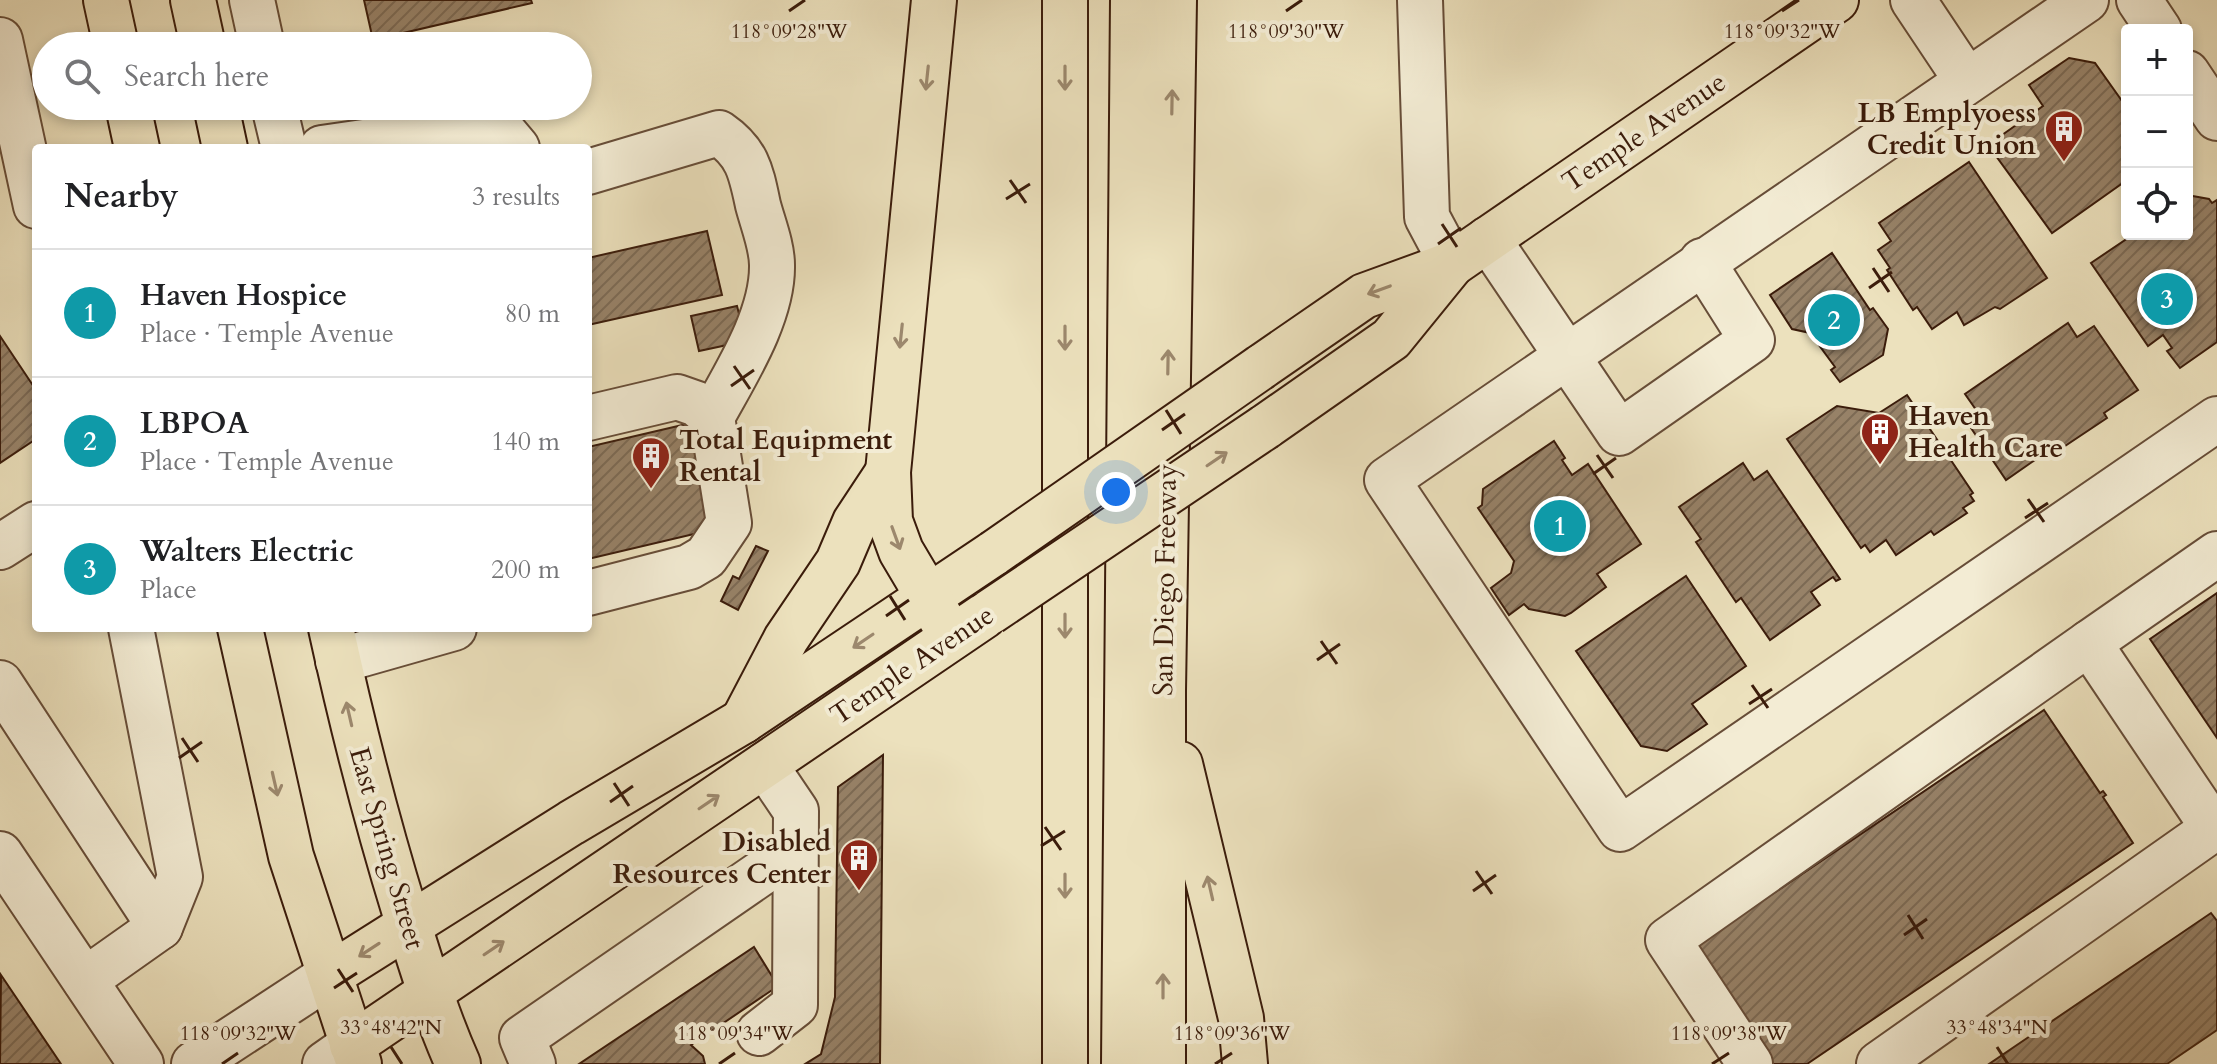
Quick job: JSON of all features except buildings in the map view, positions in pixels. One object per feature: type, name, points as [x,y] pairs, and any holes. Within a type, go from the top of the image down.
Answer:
[{"type":"main road","points":[[106,0],[113,32]]},
{"type":"main road","points":[[193,0],[200,32]]},
{"type":"main road","points":[[934,0],[888,472],[890,521],[905,562],[952,637]]},
{"type":"main road","points":[[1065,0],[1065,1064]]},
{"type":"main road","points":[[1104,1064],[1105,0]]},
{"type":"main road","points":[[1124,1064],[1133,0]]},
{"type":"main road","name":"San Diego Freeway","points":[[1163,1064],[1163,691],[1174,0]]},
{"type":"main road","name":"Temple Avenue","points":[[330,975],[571,823],[743,721],[994,553],[1364,296],[1452,264],[1836,0]]},
{"type":"main road","points":[[131,120],[136,144]]},
{"type":"main road","points":[[219,120],[224,144]]},
{"type":"main road","name":"Temple Avenue","points":[[345,1058],[429,991],[1391,339],[1452,264]]},
{"type":"main road","points":[[743,721],[786,639],[838,562],[855,522],[888,472]]},
{"type":"main road","points":[[241,632],[291,856],[330,975],[345,1058]]},
{"type":"main road","name":"East Spring Street","points":[[334,644],[379,830],[429,991],[458,1064]]},
{"type":"main road","points":[[1163,691],[1241,1018],[1245,1064]]},
{"type":"street","points":[[252,0],[259,32]]},
{"type":"street","points":[[1420,0],[1427,217],[1452,264]]},
{"type":"street","points":[[1913,0],[1967,81]]},
{"type":"street","points":[[2086,0],[1387,480],[1620,829],[2217,419]]},
{"type":"street","points":[[2139,0],[2155,24]]},
{"type":"street","points":[[0,40],[32,188]]},
{"type":"street","points":[[2193,82],[2217,118]]},
{"type":"street","points":[[277,120],[283,144]]},
{"type":"street","points":[[350,144],[496,123],[515,144]]},
{"type":"street","points":[[592,171],[719,133],[737,146],[751,175],[772,264],[766,307],[712,417],[729,523],[706,557],[689,567],[592,592]]},
{"type":"street","points":[[1488,239],[1619,433],[1752,340],[1702,261]]},
{"type":"street","points":[[592,417],[677,397],[697,404],[712,417]]},
{"type":"street","points":[[0,547],[32,527]]},
{"type":"street","points":[[1750,1064],[1668,940],[2217,554]]},
{"type":"street","points":[[85,980],[160,927],[180,877],[132,632]]},
{"type":"street","points":[[334,644],[420,632]]},
{"type":"street","points":[[1879,1064],[2216,828],[2089,643]]},
{"type":"street","points":[[0,683],[160,927]]},
{"type":"street","points":[[759,1033],[795,1005],[796,811],[765,765]]},
{"type":"street","points":[[533,1064],[522,1038],[796,849]]},
{"type":"street","points":[[0,854],[141,1064]]},
{"type":"street","points":[[194,1064],[330,975]]},
{"type":"place","name":"LB Emplyoess Credit Union","points":[[2064,163]]},
{"type":"place","name":"Walters Electric","points":[[2167,299]]},
{"type":"place","name":"LBPOA","points":[[1834,320]]},
{"type":"place","name":"Haven Health Care","points":[[1880,466]]},
{"type":"place","name":"Total Equipment Rental","points":[[651,490]]},
{"type":"place","name":"Haven Hospice","points":[[1560,526]]},
{"type":"place","name":"Disabled Resources Center","points":[[859,892]]}]
